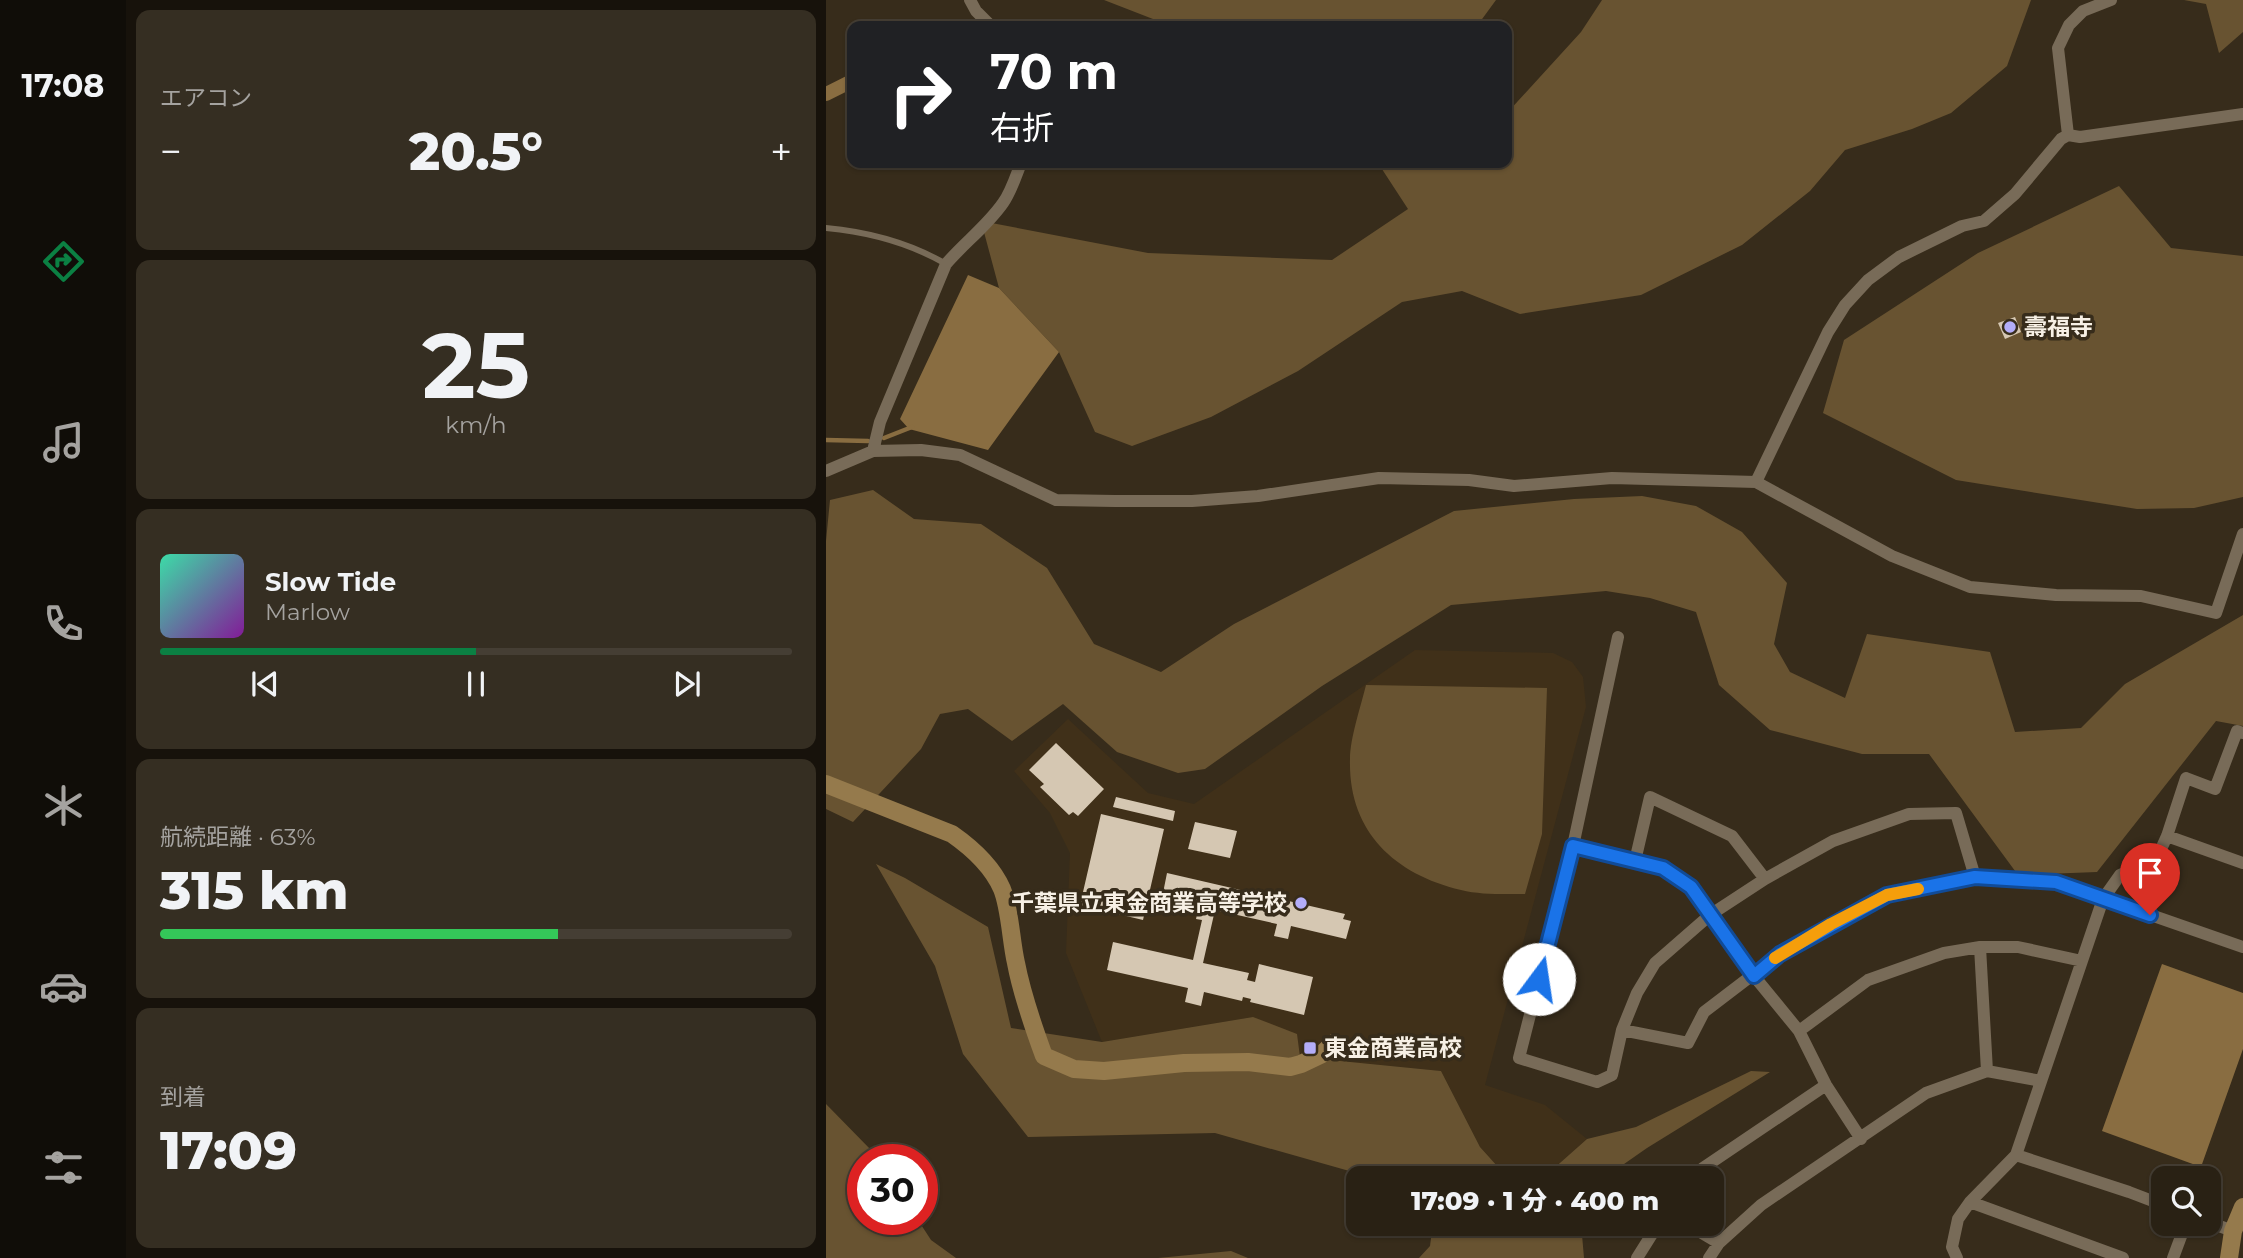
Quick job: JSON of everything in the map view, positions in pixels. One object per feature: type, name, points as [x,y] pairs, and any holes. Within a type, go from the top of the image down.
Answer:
[{"type":"street","points":[[970,0],[986,21]]},
{"type":"street","points":[[2068,135],[2058,48],[2069,25],[2083,11],[2111,0]]},
{"type":"street","points":[[1756,482],[1828,332],[1844,305],[1868,280],[1899,257],[1962,226],[1984,221],[2015,194],[2061,139],[2068,135],[2080,137],[2243,114]]},
{"type":"street","points":[[873,451],[880,422],[946,264],[1005,201],[1019,168]]},
{"type":"street","points":[[826,471],[873,451],[921,450],[960,456],[1056,500],[1192,501],[1258,496],[1379,478],[1469,480],[1514,486],[1612,478],[1756,482],[1892,556],[1981,589],[2056,595],[2141,596],[2216,613],[2243,534]]},
{"type":"street","points":[[1618,637],[1573,846],[1519,1058],[1597,1082],[1612,1075],[1622,1030],[1637,993],[1655,962],[1710,915],[1765,879],[1833,841],[1909,814],[1956,813],[1975,877]]},
{"type":"street","points":[[1957,1258],[1952,1247],[1958,1219],[1970,1202],[2016,1156],[2103,899],[2120,875],[2157,858],[2186,778],[2216,789],[2237,732],[2243,733]]},
{"type":"street","points":[[826,784],[952,834],[965,843],[991,870],[1003,891],[1016,965],[1031,1022],[1044,1056],[1074,1069],[1104,1071],[1185,1063],[1248,1062],[1290,1066],[1322,1054],[1335,1043]]},
{"type":"street","points":[[1636,861],[1650,797],[1732,836],[1765,879]]},
{"type":"street","points":[[2167,836],[2243,863]]},
{"type":"street","points":[[1573,846],[1663,868],[1691,887],[1754,976],[1799,1031],[1826,1085],[1861,1139]]},
{"type":"street","points":[[1622,1030],[1688,1043],[1704,1012],[1780,954],[1887,895],[1975,877],[2056,882],[2243,947]]},
{"type":"street","points":[[1799,1031],[1868,980],[1944,953],[1980,947],[2018,947],[2082,961]]},
{"type":"street","points":[[1980,947],[1987,1070]]},
{"type":"street","points":[[1709,1258],[1718,1243],[1761,1205],[1926,1093],[1987,1070],[2041,1081]]},
{"type":"street","points":[[1706,1166],[1826,1085]]},
{"type":"street","points":[[2016,1156],[2151,1200]]},
{"type":"street","points":[[1970,1202],[2123,1258]]},
{"type":"street","points":[[2229,1258],[2233,1231],[2243,1207]]},
{"type":"street","points":[[2221,1227],[2233,1231]]},
{"type":"street","points":[[1637,1258],[1651,1236]]},
{"type":"street","points":[[1706,1236],[1718,1243]]},
{"type":"street","points":[[2173,1258],[2181,1236]]},
{"type":"lane","points":[[826,228],[862,231],[929,254],[946,264]]},
{"type":"shaded area","points":[[1104,0],[1496,0],[1481,21],[1158,21]]},
{"type":"shaded area","points":[[1602,0],[2031,0],[2007,66],[1951,113],[1912,129],[1845,150],[1810,191],[1742,245],[1641,295],[1520,314],[1462,291],[1402,302],[1298,371],[1211,417],[1132,446],[1095,432],[1059,352],[999,288],[981,221],[1148,253],[1332,260],[1408,209],[1381,168],[1512,168],[1512,108],[1581,32]]},
{"type":"shaded area","points":[[2184,0],[2243,0],[2243,32],[2219,53],[2206,4]]},
{"type":"shaded area","points":[[2119,186],[2171,248],[2243,256],[2243,497],[2194,508],[2137,509],[1956,480],[1823,413],[1844,340],[1978,253]]},
{"type":"shaded area","points":[[968,275],[999,288],[1059,352],[988,450],[909,429],[900,419]]},
{"type":"shaded area","points":[[873,490],[914,519],[981,524],[1047,568],[1094,644],[1161,672],[1234,624],[1454,511],[1574,499],[1642,496],[1696,506],[1742,532],[1787,583],[1774,644],[1790,672],[1845,698],[1867,634],[1990,652],[2015,732],[2081,728],[2125,684],[2243,615],[2243,726],[2216,721],[2097,872],[2018,875],[1929,754],[1862,754],[1770,730],[1719,685],[1696,612],[1650,598],[1606,591],[1451,605],[1322,686],[1205,769],[1178,773],[1117,752],[1063,704],[1012,741],[968,709],[940,714],[921,749],[853,822],[826,809],[826,541],[830,500]]},
{"type":"shaded area","name":"千葉県立東金商業高等学校","points":[[1415,650],[1553,653],[1572,662],[1583,677],[1586,707],[1485,1085],[1545,1105],[1587,1139],[1557,1166],[1497,1166],[1480,1147],[1441,1071],[1300,1057],[1253,1017],[1102,1042],[1066,953],[1070,853],[1050,813],[1014,771],[1068,719],[1148,793],[1194,804]]},
{"type":"shaded area","points":[[1366,685],[1547,688],[1542,834],[1525,894],[1476,893],[1437,883],[1395,860],[1379,845],[1366,827],[1351,784],[1352,742]]},
{"type":"shaded area","points":[[876,864],[988,927],[1011,1028],[1102,1042],[1253,1017],[1297,1034],[1300,1057],[1441,1071],[1480,1147],[1497,1166],[1346,1166],[1346,1170],[1215,1133],[1028,1137],[963,1054],[935,966]]},
{"type":"shaded area","points":[[2162,964],[2243,993],[2243,1049],[2201,1166],[2102,1131]]},
{"type":"shaded area","points":[[1751,1071],[1770,1072],[1621,1166],[1557,1166],[1587,1139],[1636,1127]]},
{"type":"shaded area","points":[[826,1104],[865,1144],[847,1144],[847,1235],[928,1235],[956,1258],[826,1258]]},
{"type":"shaded area","points":[[1431,1236],[1582,1236],[1584,1258],[1419,1258],[1430,1246]]},
{"type":"shaded area","points":[[1231,1251],[1248,1258],[1158,1258]]},
{"type":"building","points":[[2015,317],[2021,332],[2005,339],[1998,323]]},
{"type":"building","points":[[1056,743],[1104,789],[1078,816],[1073,812],[1069,815],[1040,787],[1044,784],[1029,770]]},
{"type":"building","points":[[1116,797],[1175,811],[1173,821],[1113,807]]},
{"type":"building","points":[[1101,814],[1164,829],[1143,920],[1080,905]]},
{"type":"building","points":[[1195,822],[1237,831],[1230,858],[1188,849]]},
{"type":"building","points":[[1167,873],[1345,914],[1343,919],[1351,921],[1346,939],[1291,926],[1288,939],[1274,936],[1277,924],[1215,910],[1203,963],[1249,973],[1247,980],[1255,982],[1259,964],[1313,977],[1304,1015],[1250,1002],[1251,999],[1243,997],[1242,1001],[1204,992],[1201,1006],[1185,1002],[1188,988],[1107,970],[1113,942],[1193,960],[1202,920],[1196,919],[1199,906],[1162,898]]},
{"type":"waterway","points":[[826,94],[847,84]]},
{"type":"waterway","points":[[884,438],[912,427]]},
{"type":"waterway","points":[[826,440],[868,441]]},
{"type":"slow traffic","points":[[1775,958],[1831,924],[1887,895],[1918,889]]},
{"type":"place","name":"壽福寺","points":[[2010,327]]},
{"type":"place","name":"千葉県立東金商業高等学校","points":[[1301,903]]},
{"type":"place","name":"東金商業高校","points":[[1310,1048]]},
{"type":"route","points":[[1539,979],[1573,846],[1663,868],[1691,887],[1754,976],[1780,954],[1887,895],[1975,877],[2056,882],[2150,915]]}]
